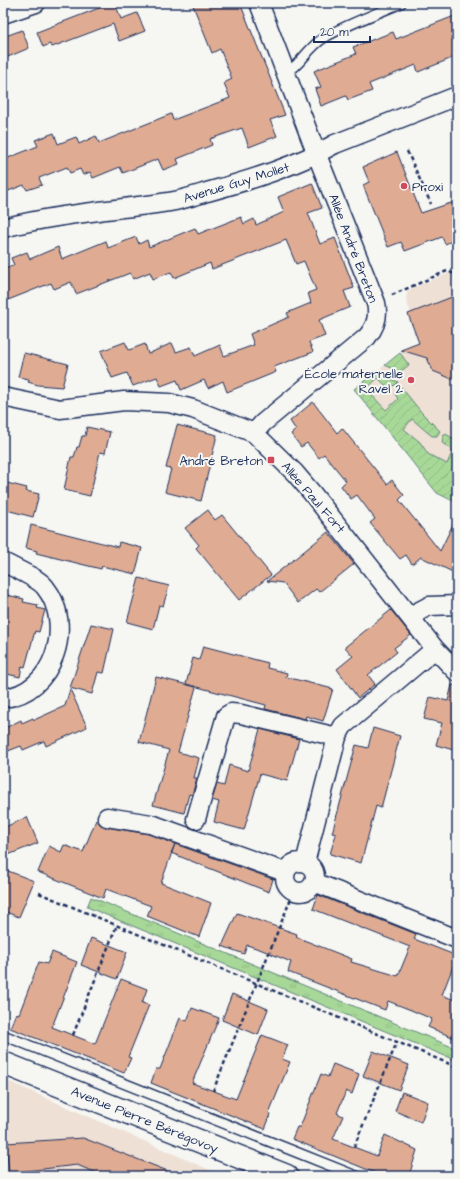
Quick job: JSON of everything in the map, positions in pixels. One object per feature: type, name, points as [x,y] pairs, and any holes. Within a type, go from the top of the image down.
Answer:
[{"type":"street","points":[[3,14],[36,3]]},
{"type":"street","name":"Allée André Breton","points":[[254,433],[263,423],[367,337],[377,320],[378,311],[317,155],[287,72],[259,3]]},
{"type":"street","name":"Avenue Guy Mollet","points":[[3,228],[52,217],[171,202],[231,186],[317,155],[335,144],[457,96]]},
{"type":"street","name":"Allée Paul Fort","points":[[3,397],[60,409],[124,401],[169,403],[193,409],[254,433],[295,472],[435,649],[457,672]]},
{"type":"street","points":[[3,562],[44,585],[57,608],[60,635],[50,665],[43,677],[33,688],[20,694],[3,698]]},
{"type":"street","points":[[410,616],[429,606],[457,605]]},
{"type":"street","points":[[305,862],[337,737],[343,726],[435,649]]},
{"type":"street","points":[[196,818],[226,716],[231,713],[337,737]]},
{"type":"street","points":[[107,817],[151,824],[286,872]]},
{"type":"street","points":[[298,862],[305,862],[311,867],[315,875],[314,882],[309,889],[302,892],[294,891],[288,886],[285,879],[286,872],[290,865],[298,862]]},
{"type":"street","points":[[314,882],[457,939]]},
{"type":"street","name":"Avenue Pierre Bérégovoy","points":[[3,1062],[286,1176]]},
{"type":"lane","points":[[287,72],[295,68],[310,48],[325,37],[401,3]]},
{"type":"lane","points":[[3,1035],[356,1176]]},
{"type":"path","points":[[407,151],[431,204]]},
{"type":"path","points":[[376,303],[447,271],[457,275]]},
{"type":"path","points":[[213,1091],[294,891]]},
{"type":"path","points":[[39,893],[457,1067]]},
{"type":"path","points":[[73,1035],[117,925]]},
{"type":"path","points":[[354,1147],[397,1042]]},
{"type":"shaded area","name":"École maternelle Ravel 2","points":[[449,273],[457,277],[457,503],[437,493],[354,389],[408,347],[419,343],[408,314],[411,313],[406,301],[407,293],[410,289]]},
{"type":"shaded area","points":[[3,1079],[210,1170],[226,1176],[3,1176]]},
{"type":"green space","points":[[400,353],[409,365],[400,372],[385,365]]},
{"type":"green space","points":[[377,371],[398,382],[396,385],[387,387],[378,378],[366,389],[386,410],[398,399],[395,394],[398,387],[401,387],[422,413],[440,431],[437,436],[432,436],[412,419],[404,429],[420,442],[428,454],[447,464],[453,450],[442,443],[443,436],[446,434],[457,441],[457,503],[437,493],[354,389]]},
{"type":"green space","points":[[91,897],[457,1049],[457,1061],[87,907]]},
{"type":"building","points":[[115,3],[121,19],[137,13],[145,31],[119,41],[113,24],[52,47],[50,44],[43,47],[37,32]]},
{"type":"building","points":[[192,3],[240,3],[285,115],[270,120],[277,136],[249,147],[242,128],[210,139],[212,145],[177,159],[179,164],[163,170],[158,159],[123,173],[120,167],[93,178],[90,172],[83,175],[80,169],[70,173],[67,167],[39,178],[42,185],[27,190],[24,185],[3,193],[3,160],[38,146],[35,140],[54,133],[58,144],[76,137],[79,144],[96,136],[99,143],[171,114],[173,120],[230,98],[224,83],[232,79],[220,49],[212,53]]},
{"type":"building","points":[[457,15],[457,56],[418,72],[416,65],[369,84],[372,91],[348,100],[346,96],[321,106],[315,89],[321,87],[314,71],[356,54],[353,47],[393,32],[396,39]]},
{"type":"building","points":[[22,30],[29,48],[3,59],[3,37]]},
{"type":"building","points":[[397,152],[421,213],[457,201],[457,239],[445,244],[442,237],[405,251],[401,242],[388,247],[363,185],[369,182],[363,167]]},
{"type":"building","points":[[312,183],[322,208],[308,213],[320,244],[335,238],[354,288],[344,291],[350,307],[319,320],[325,336],[309,342],[313,352],[274,367],[276,372],[227,392],[223,381],[208,388],[204,380],[181,390],[177,380],[161,386],[157,377],[133,386],[127,373],[112,378],[101,351],[125,342],[129,350],[145,344],[148,354],[172,343],[176,352],[191,347],[195,356],[220,345],[224,356],[254,345],[250,334],[289,317],[287,313],[311,303],[308,293],[316,290],[304,261],[296,264],[286,240],[212,269],[210,263],[174,278],[171,272],[153,279],[150,272],[133,279],[130,273],[76,294],[71,282],[54,289],[51,283],[3,302],[3,270],[14,265],[11,258],[27,252],[30,259],[58,247],[62,259],[106,241],[108,248],[136,237],[139,244],[147,240],[149,247],[195,228],[198,234],[241,217],[244,224],[254,219],[256,225],[284,212],[278,197]]},
{"type":"building","points":[[457,295],[457,381],[433,371],[427,358],[401,350],[419,343],[408,314]]},
{"type":"building","points":[[24,353],[68,364],[62,387],[38,385],[28,382],[29,379],[18,377]]},
{"type":"building","points":[[313,402],[337,433],[342,428],[387,484],[392,480],[404,495],[399,500],[440,551],[457,516],[457,574],[421,557],[412,564],[406,555],[400,559],[370,523],[375,519],[357,495],[351,499],[341,486],[346,481],[324,454],[319,458],[307,443],[301,447],[291,434],[296,430],[290,421]]},
{"type":"building","points":[[177,425],[217,435],[201,501],[165,492],[171,469],[166,468]]},
{"type":"building","points":[[87,427],[110,432],[105,453],[100,452],[90,496],[64,490],[71,457],[74,457],[82,436],[85,436]]},
{"type":"building","points":[[3,482],[27,488],[26,491],[39,494],[33,517],[3,509]]},
{"type":"building","points":[[208,510],[215,520],[222,515],[271,575],[239,600],[196,548],[199,545],[185,528]]},
{"type":"building","points":[[31,525],[118,547],[119,542],[142,548],[135,574],[102,566],[101,569],[36,553],[37,551],[26,548]]},
{"type":"building","points":[[328,532],[354,564],[319,592],[316,589],[298,603],[283,583],[267,581]]},
{"type":"building","points":[[139,578],[169,586],[163,606],[159,605],[153,629],[127,622]]},
{"type":"building","points":[[3,594],[24,599],[23,602],[38,605],[37,608],[45,610],[39,632],[35,631],[25,667],[22,666],[20,677],[3,673]]},
{"type":"building","points":[[391,610],[411,635],[394,648],[397,652],[368,675],[375,684],[358,698],[337,669],[353,656],[345,647]]},
{"type":"building","points":[[91,624],[114,629],[104,673],[98,672],[92,694],[70,688]]},
{"type":"building","points":[[203,646],[268,663],[267,668],[287,673],[286,677],[333,689],[323,721],[306,716],[305,719],[265,709],[266,705],[186,684],[193,658],[199,660]]},
{"type":"building","points":[[156,677],[196,687],[178,752],[199,758],[194,778],[197,778],[192,795],[189,794],[184,813],[153,805],[169,750],[139,742]]},
{"type":"building","points":[[452,685],[457,685],[457,751],[436,745],[442,723],[424,719],[430,697],[448,701]]},
{"type":"building","points":[[70,689],[87,727],[46,746],[44,741],[23,750],[21,746],[3,753],[3,729],[21,720],[22,723],[33,718],[34,720],[65,706]]},
{"type":"building","points":[[373,728],[400,736],[381,808],[376,806],[361,863],[330,854],[336,834],[332,833],[356,745],[368,748]]},
{"type":"building","points":[[260,729],[299,739],[287,781],[260,774],[244,830],[214,822],[219,802],[212,800],[217,784],[224,786],[229,765],[248,771]]},
{"type":"building","points":[[27,817],[38,843],[3,857],[3,828]]},
{"type":"building","points":[[96,820],[105,827],[148,834],[175,844],[161,883],[211,903],[199,937],[147,916],[151,906],[106,889],[103,898],[38,872],[49,846],[61,852],[64,845],[83,852]]},
{"type":"building","points":[[175,844],[273,879],[269,892],[171,853]]},
{"type":"building","points":[[3,869],[34,881],[19,917],[3,911]]},
{"type":"building","points":[[318,895],[416,934],[414,939],[457,956],[442,995],[457,1001],[457,1039],[428,1027],[432,1019],[411,1010],[388,1001],[385,1010],[288,972],[291,962],[262,950],[247,945],[244,954],[222,946],[237,913],[297,934],[296,937],[352,959],[351,962],[398,976],[410,947],[313,909]]},
{"type":"building","points":[[91,938],[127,952],[117,979],[81,965]]},
{"type":"building","points":[[52,952],[77,962],[52,1027],[95,1044],[121,979],[147,989],[142,1003],[149,1005],[128,1057],[131,1058],[124,1073],[10,1028],[16,1013],[19,1014],[39,962],[47,964]]},
{"type":"building","points":[[232,994],[268,1009],[258,1035],[222,1020]]},
{"type":"building","points":[[192,1008],[219,1018],[192,1083],[236,1099],[262,1035],[288,1045],[282,1059],[290,1062],[269,1113],[271,1114],[265,1129],[151,1083],[156,1069],[160,1069],[180,1018],[187,1021]]},
{"type":"building","points":[[373,1051],[409,1065],[399,1090],[363,1076]]},
{"type":"building","points":[[333,1064],[359,1074],[352,1094],[346,1091],[337,1113],[343,1116],[333,1139],[377,1156],[385,1135],[417,1150],[409,1176],[383,1176],[292,1139],[297,1127],[300,1127],[321,1074],[328,1077]]},
{"type":"building","points":[[402,1092],[428,1102],[421,1122],[395,1111]]},
{"type":"building","points":[[83,1138],[178,1176],[104,1176],[77,1165],[9,1173],[6,1143]]},
{"type":"place","name":"Proxi","points":[[404,186]]},
{"type":"place","name":"École maternelle Ravel 2","points":[[411,380]]},
{"type":"place","name":"André Breton","points":[[271,460]]}]
